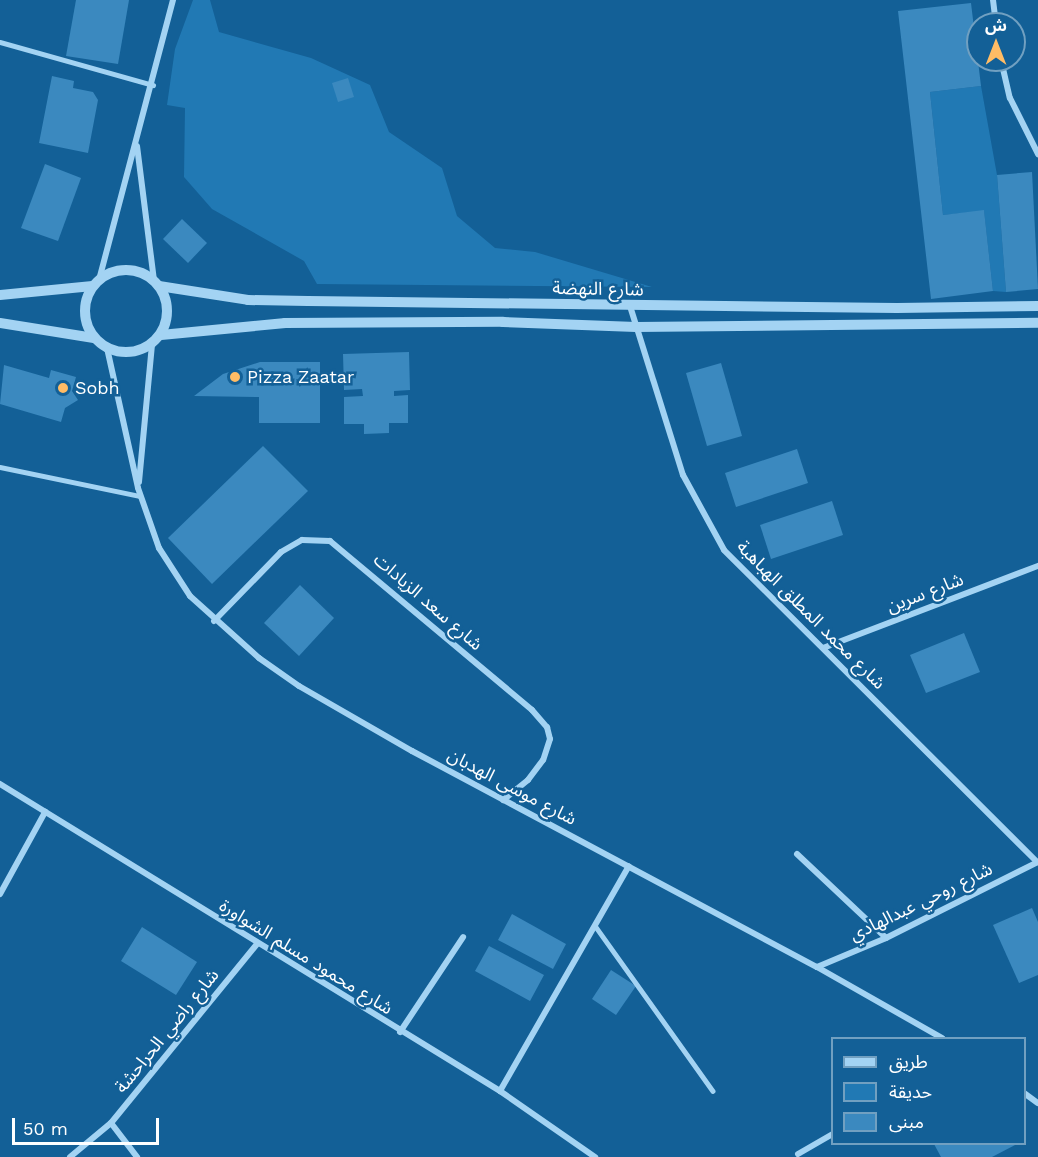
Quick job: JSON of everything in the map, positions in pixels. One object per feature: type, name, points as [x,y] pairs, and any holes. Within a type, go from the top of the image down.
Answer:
[{"type":"street","points":[[94,338],[85,317],[153,85],[173,0]]},
{"type":"street","points":[[1004,72],[1010,98],[1038,154]]},
{"type":"street","points":[[0,323],[94,338],[107,348],[130,352],[152,344],[161,335],[168,310],[157,283],[136,141]]},
{"type":"street","points":[[0,295],[96,283],[120,270],[132,270],[157,283]]},
{"type":"street","name":"شارع النهضة","points":[[157,283],[248,300],[630,306],[1038,306]]},
{"type":"street","name":"شارع محمد المطلق الهباهبة","points":[[630,306],[683,475],[710,527],[751,580],[823,648],[1037,862]]},
{"type":"street","name":"شارع النهضة","points":[[161,335],[285,323],[503,322],[636,327],[1038,323]]},
{"type":"street","name":"شارع موسى الهدبان","points":[[138,488],[152,344]]},
{"type":"street","name":"شارع موسى الهدبان","points":[[107,348],[147,524],[173,573],[214,621],[299,686],[503,800],[817,967],[940,1037]]},
{"type":"street","name":"شارع سعد الزيادات","points":[[214,621],[281,552],[302,540],[330,541],[514,695],[547,727],[550,739],[543,760],[528,780],[503,800]]},
{"type":"street","name":"شارع سرين","points":[[823,648],[1038,566]]},
{"type":"street","name":"شارع محمود مسلم الشواورة","points":[[0,784],[258,945],[500,1091],[595,1157]]},
{"type":"street","points":[[0,894],[45,812]]},
{"type":"street","points":[[797,854],[886,938]]},
{"type":"street","name":"شارع روحي عبدالهادي","points":[[817,967],[886,938],[1037,862]]},
{"type":"street","points":[[500,1091],[629,866]]},
{"type":"street","points":[[400,1032],[463,937]]},
{"type":"street","name":"شارع راضي الحراحشة","points":[[70,1157],[111,1123],[258,945]]},
{"type":"street","points":[[111,1123],[137,1157]]},
{"type":"street","points":[[798,1154],[831,1135]]},
{"type":"lane","points":[[0,42],[153,85]]},
{"type":"lane","points":[[0,467],[140,496]]},
{"type":"lane","points":[[596,927],[713,1091]]},
{"type":"green space","points":[[193,0],[210,0],[219,32],[311,58],[370,85],[389,132],[442,168],[457,216],[495,248],[535,252],[652,287],[317,284],[304,261],[212,209],[184,177],[185,108],[167,105],[175,49]]},
{"type":"green space","points":[[981,86],[997,175],[1006,292],[993,291],[984,211],[943,215],[930,92]]},
{"type":"building","points":[[76,0],[129,0],[118,64],[66,56]]},
{"type":"building","points":[[971,3],[972,12],[966,12],[966,72],[979,72],[981,86],[930,92],[943,215],[984,210],[993,291],[931,299],[898,11]]},
{"type":"building","points":[[52,76],[74,81],[73,88],[93,92],[98,100],[88,153],[39,143]]},
{"type":"building","points":[[348,78],[354,97],[338,102],[332,83]]},
{"type":"building","points":[[45,164],[81,178],[58,241],[21,228]]},
{"type":"building","points":[[1032,172],[1038,289],[1006,292],[997,175]]},
{"type":"building","points":[[182,219],[207,243],[188,263],[163,239]]},
{"type":"building","points":[[409,352],[410,390],[394,391],[394,396],[408,395],[408,423],[389,423],[389,433],[364,434],[364,424],[344,424],[344,397],[363,396],[362,389],[344,390],[343,354]]},
{"type":"building","points":[[260,362],[320,362],[320,423],[259,423],[259,397],[194,396],[223,374]]},
{"type":"building","points":[[721,363],[742,436],[707,446],[686,373]]},
{"type":"building","points":[[4,365],[49,378],[51,370],[76,377],[72,391],[78,400],[65,408],[61,422],[0,404]]},
{"type":"building","points":[[263,446],[308,491],[212,584],[168,538]]},
{"type":"building","points":[[797,449],[808,483],[736,507],[725,473]]},
{"type":"building","points":[[832,501],[843,535],[771,559],[760,525]]},
{"type":"building","points":[[300,585],[334,618],[299,656],[264,623]]},
{"type":"building","points":[[964,633],[980,672],[926,693],[910,655]]},
{"type":"building","points":[[1032,908],[1038,922],[1038,975],[1019,983],[993,925]]},
{"type":"building","points":[[512,914],[566,944],[553,969],[498,940]]},
{"type":"building","points":[[142,927],[197,962],[176,995],[121,961]]},
{"type":"building","points":[[489,946],[544,975],[530,1001],[475,971]]},
{"type":"building","points":[[611,970],[636,986],[616,1015],[592,999]]},
{"type":"building","points":[[935,1145],[1015,1145],[992,1157],[941,1157]]},
{"type":"place","name":"Pizza Zaatar","points":[[235,377]]},
{"type":"place","name":"Sobh","points":[[63,388]]}]
